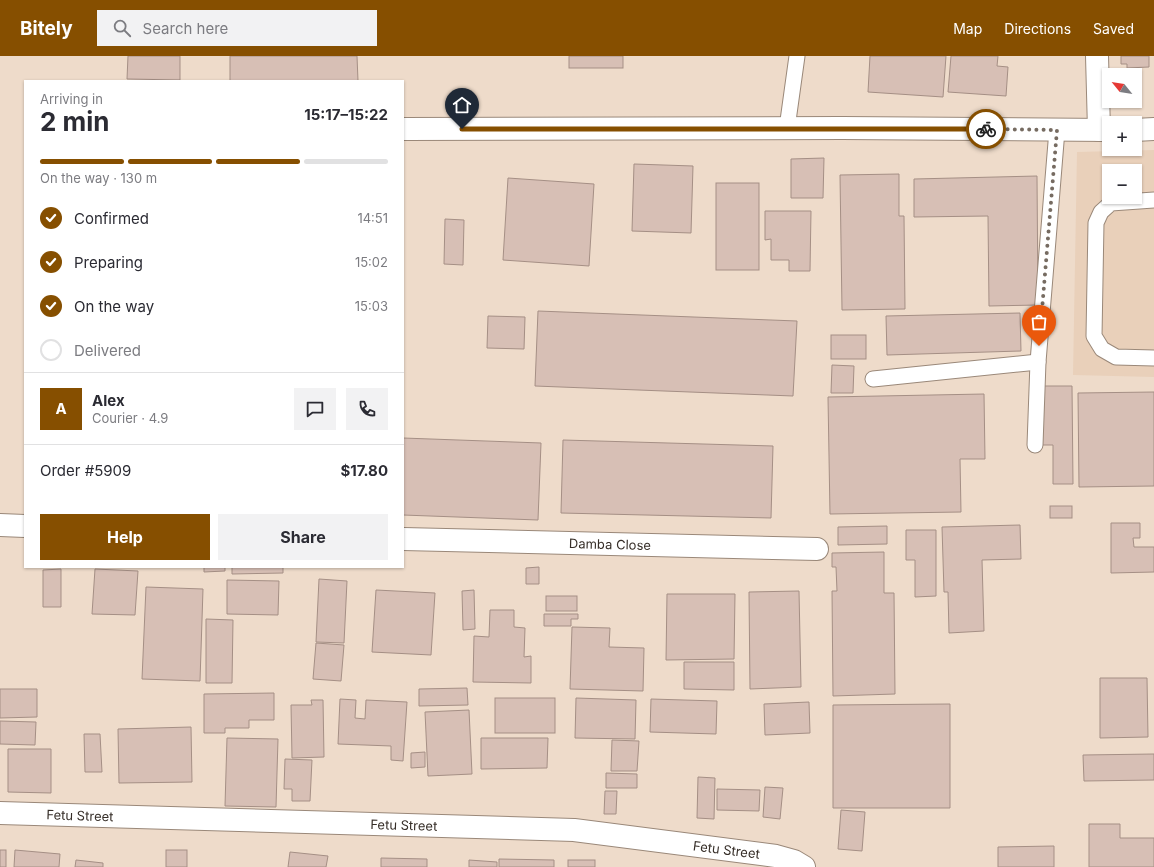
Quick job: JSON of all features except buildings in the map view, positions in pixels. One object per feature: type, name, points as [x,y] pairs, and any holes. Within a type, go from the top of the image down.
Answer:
[{"type":"street","points":[[1097,56],[1103,116]]},
{"type":"street","points":[[404,128],[1102,130]]},
{"type":"street","points":[[1142,130],[1154,130]]},
{"type":"street","points":[[0,525],[24,526]]},
{"type":"street","name":"Damba Close","points":[[404,539],[818,549]]},
{"type":"street","name":"Fetu Street","points":[[0,813],[574,830],[776,856],[794,861],[804,867]]},
{"type":"lane","points":[[788,128],[797,56]]},
{"type":"lane","points":[[1035,445],[1038,362],[1057,130]]},
{"type":"lane","points":[[1154,200],[1111,203],[1101,212],[1096,223],[1094,336],[1102,349],[1116,357],[1154,358]]},
{"type":"lane","points":[[873,379],[1038,362]]},
{"type":"shaded area","points":[[1142,150],[1154,150],[1154,377],[1073,375],[1077,152],[1102,151],[1102,156],[1142,156]]},
{"type":"way so far","points":[[986,129],[1057,130],[1039,346]]},
{"type":"route","points":[[462,129],[986,129]]}]
